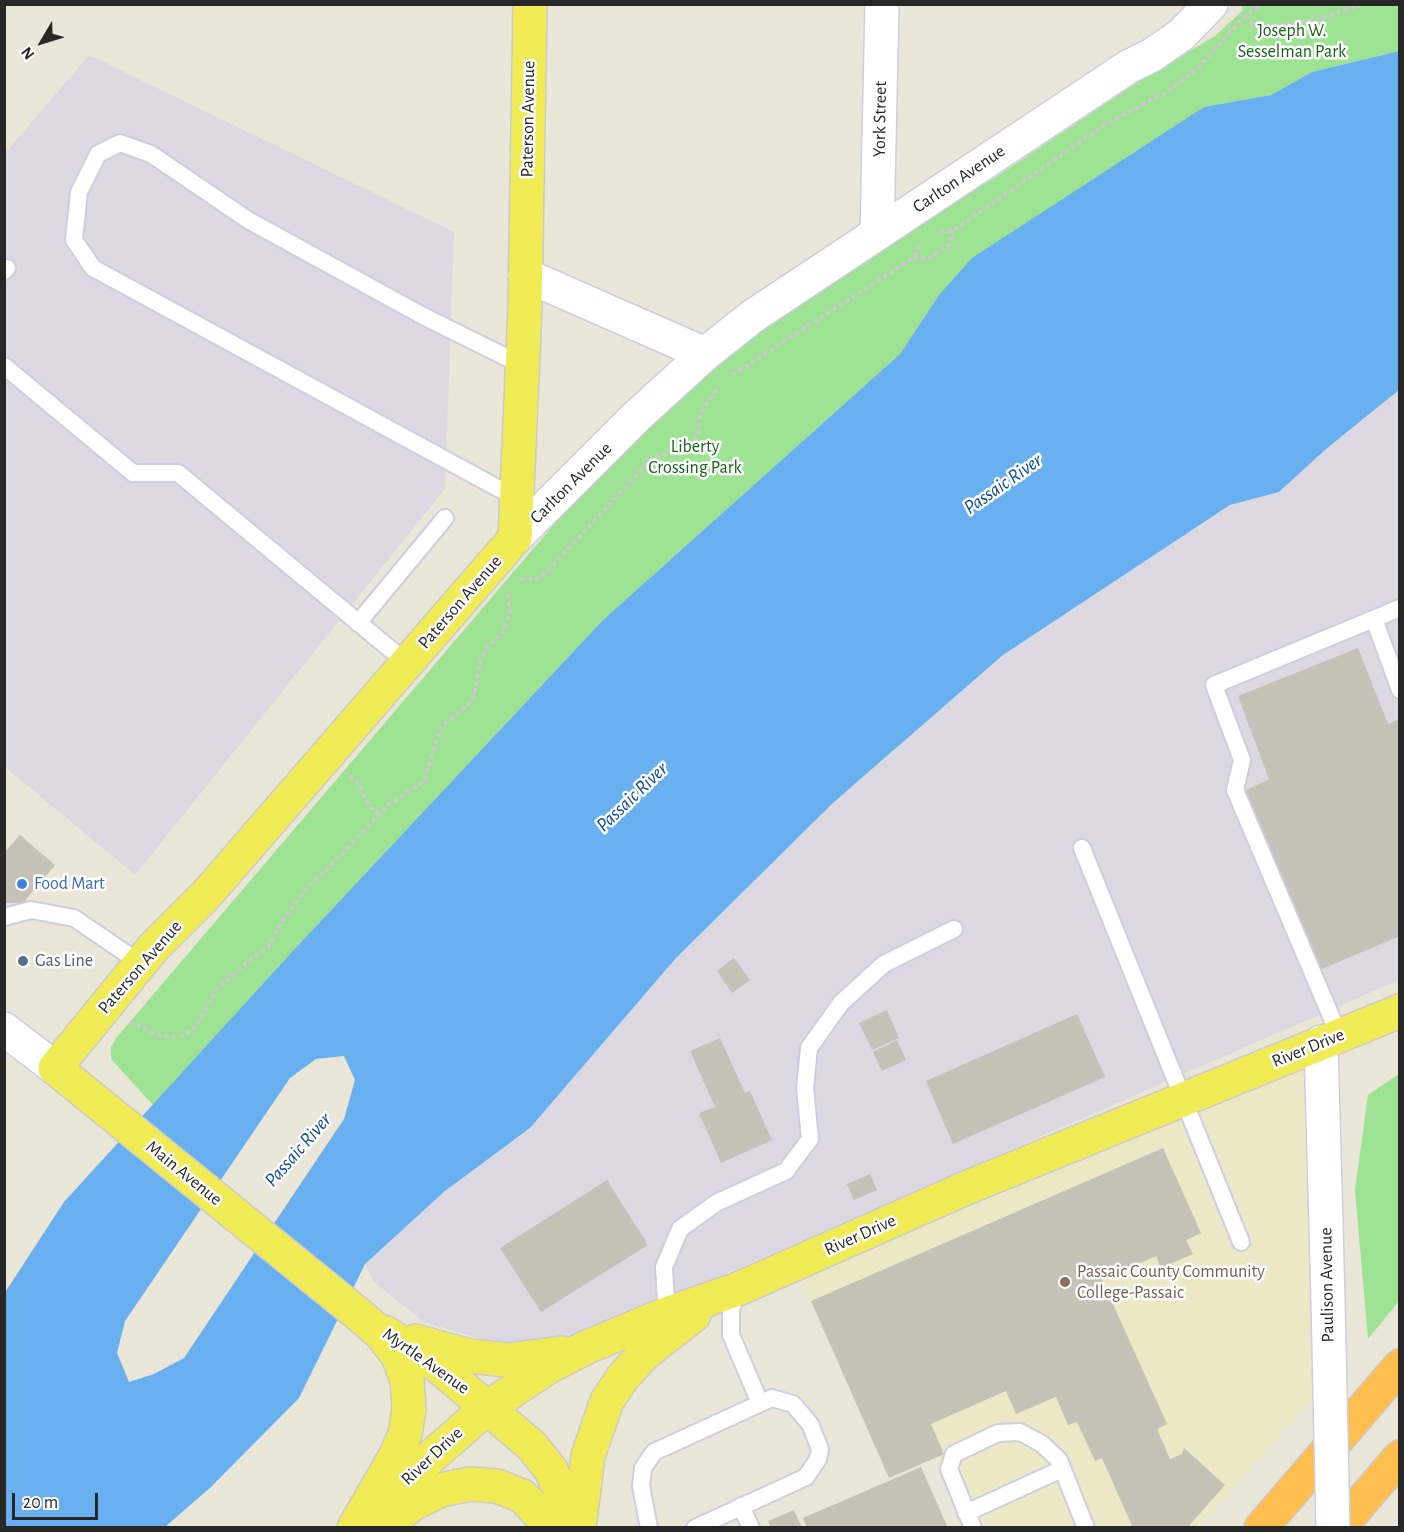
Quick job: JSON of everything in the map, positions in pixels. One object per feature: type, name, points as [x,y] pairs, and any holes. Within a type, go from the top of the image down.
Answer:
[{"type":"highway","points":[[1261,1527],[1400,1366]]},
{"type":"highway","points":[[1339,1527],[1400,1457]]},
{"type":"main road","name":"Paterson Avenue","points":[[55,1068],[141,963],[206,895],[515,538],[525,275],[530,4]]},
{"type":"main road","name":"River Drive","points":[[365,1527],[408,1477],[488,1407],[550,1366],[587,1347],[668,1323],[738,1289],[966,1188],[1400,1011]]},
{"type":"main road","name":"Main Avenue","points":[[55,1068],[363,1318]]},
{"type":"main road","points":[[363,1318],[399,1335],[470,1356],[508,1360],[548,1357],[587,1347]]},
{"type":"main road","points":[[354,1527],[396,1455],[405,1434],[409,1409],[407,1381],[398,1356],[363,1318]]},
{"type":"main road","name":"Myrtle Avenue","points":[[363,1318],[439,1367],[532,1446],[551,1470],[564,1500],[571,1527]]},
{"type":"main road","points":[[579,1527],[588,1456],[607,1401],[623,1377],[668,1323]]},
{"type":"main road","points":[[382,1527],[413,1504],[441,1490],[470,1484],[497,1486],[522,1496],[553,1527]]},
{"type":"street","name":"York Street","points":[[877,233],[882,4]]},
{"type":"street","name":"Carlton Avenue","points":[[515,538],[636,417],[705,354],[753,316],[1128,67],[1152,55],[1181,35],[1211,4]]},
{"type":"street","points":[[525,275],[705,354]]},
{"type":"street","name":"Main Avenue","points":[[8,1039],[55,1068]]},
{"type":"street","name":"Paulison Avenue","points":[[1330,1039],[1328,1300],[1333,1527]]},
{"type":"lane","points":[[516,498],[93,268],[74,240],[79,192],[98,154],[120,143],[152,154],[248,220],[423,316],[522,365]]},
{"type":"lane","points":[[4,366],[133,472],[178,472],[407,663]]},
{"type":"lane","points":[[358,623],[445,518]]},
{"type":"lane","points":[[1330,1039],[1235,790],[1242,760],[1214,685],[1400,608]]},
{"type":"lane","points":[[1374,619],[1400,690]]},
{"type":"lane","points":[[1082,848],[1185,1098],[1241,1242]]},
{"type":"lane","points":[[4,917],[31,910],[74,918],[141,963]]},
{"type":"lane","points":[[668,1323],[664,1267],[680,1229],[716,1203],[786,1171],[810,1139],[805,1088],[810,1048],[841,1003],[884,964],[954,929]]},
{"type":"lane","points":[[738,1289],[731,1310],[731,1335],[760,1403]]},
{"type":"lane","points":[[649,1527],[641,1486],[643,1468],[654,1452],[772,1398],[793,1404],[810,1424],[820,1449],[819,1459],[806,1477],[695,1527]]},
{"type":"lane","points":[[1062,1469],[970,1520],[948,1469],[954,1454],[998,1433],[1020,1432],[1042,1444],[1059,1460],[1086,1527]]},
{"type":"lane","points":[[741,1506],[751,1527]]},
{"type":"path","points":[[913,258],[930,258],[949,244],[953,231],[1103,126],[1170,90],[1197,69],[1245,16],[1262,4]]},
{"type":"path","points":[[1245,16],[1255,26],[1263,28],[1320,19],[1364,4]]},
{"type":"path","points":[[931,236],[947,229],[953,231]]},
{"type":"path","points":[[728,379],[913,258],[919,245],[926,239]]},
{"type":"path","points":[[515,579],[536,579],[545,574],[652,458],[665,454],[679,454],[692,446],[699,431],[700,415],[720,384]]},
{"type":"path","points":[[130,1022],[158,1035],[172,1037],[182,1036],[194,1029],[217,990],[244,964],[268,947],[283,919],[312,882],[330,867],[388,805],[424,781],[440,728],[473,700],[482,658],[490,644],[503,633],[510,612],[506,585]]},
{"type":"path","points":[[345,772],[357,781],[370,807],[380,815]]},
{"type":"shaded area","points":[[89,55],[454,232],[445,489],[135,875],[5,767],[5,153]]},
{"type":"shaded area","points":[[1399,390],[1399,980],[549,1351],[488,1341],[424,1322],[374,1282],[365,1264],[445,1191],[530,1128],[676,958],[834,802],[1003,655],[1231,505],[1279,492],[1326,449]]},
{"type":"shaded area","name":"Passaic County Community College-Passaic","points":[[1321,1042],[1330,1379],[1199,1527],[970,1527],[937,1456],[890,1478],[796,1264]]},
{"type":"green space","name":"Liberty Crossing Park","points":[[1241,5],[1399,5],[1399,51],[1312,72],[1271,95],[1204,107],[939,295],[900,354],[603,620],[290,954],[153,1105],[111,1059],[111,1047],[117,1037],[568,508],[608,463],[635,443],[636,434],[690,383],[889,236],[996,177],[1141,80],[1215,36],[1243,10]]},
{"type":"green space","points":[[1399,1074],[1399,1301],[1368,1339],[1355,1190],[1368,1095]]},
{"type":"water","name":"Passaic River","points":[[1399,51],[1399,390],[1326,449],[1279,492],[1230,505],[1003,655],[834,802],[676,958],[530,1128],[445,1191],[365,1264],[299,1398],[211,1487],[165,1527],[5,1527],[4,1294],[64,1202],[290,954],[603,620],[900,354],[939,295],[972,258],[1204,107],[1271,95],[1312,72]]},
{"type":"pier","points":[[344,1056],[355,1080],[344,1119],[184,1358],[154,1374],[129,1382],[117,1353],[125,1321],[290,1078],[316,1059]]},
{"type":"building","points":[[1358,648],[1388,724],[1400,719],[1400,936],[1317,971],[1242,792],[1269,779],[1238,696]]},
{"type":"building","name":"Food Mart","points":[[20,835],[55,865],[23,903],[4,903],[4,853]]},
{"type":"building","points":[[734,958],[750,980],[732,993],[717,971]]},
{"type":"building","points":[[887,1010],[899,1038],[872,1050],[859,1023]]},
{"type":"building","points":[[1077,1014],[1105,1077],[953,1144],[926,1081]]},
{"type":"building","points":[[720,1038],[745,1093],[750,1091],[772,1140],[721,1163],[699,1113],[715,1107],[690,1051]]},
{"type":"building","points":[[897,1040],[906,1060],[882,1071],[873,1052]]},
{"type":"building","points":[[1163,1148],[1201,1233],[1186,1240],[1193,1254],[1161,1268],[1156,1256],[1102,1280],[1167,1424],[1157,1429],[1170,1459],[1182,1454],[1184,1448],[1225,1485],[1187,1528],[1133,1528],[1102,1458],[1095,1461],[1077,1422],[1068,1425],[1056,1397],[1016,1414],[1006,1391],[931,1424],[944,1454],[889,1478],[811,1301]]},
{"type":"building","points":[[870,1174],[877,1190],[854,1200],[847,1184]]},
{"type":"building","points":[[607,1180],[648,1245],[541,1312],[500,1248]]},
{"type":"building","points":[[921,1467],[948,1528],[807,1528],[803,1518]]},
{"type":"building","points":[[794,1510],[802,1528],[771,1528],[768,1521]]},
{"type":"place","name":"Food Mart","points":[[22,884]]},
{"type":"place","name":"Gas Line","points":[[23,961]]},
{"type":"place","name":"Passaic County Community College-Passaic","points":[[1065,1282]]},
{"type":"park label","name":"Joseph W. Sesselman Park","points":[[1292,42]]}]
